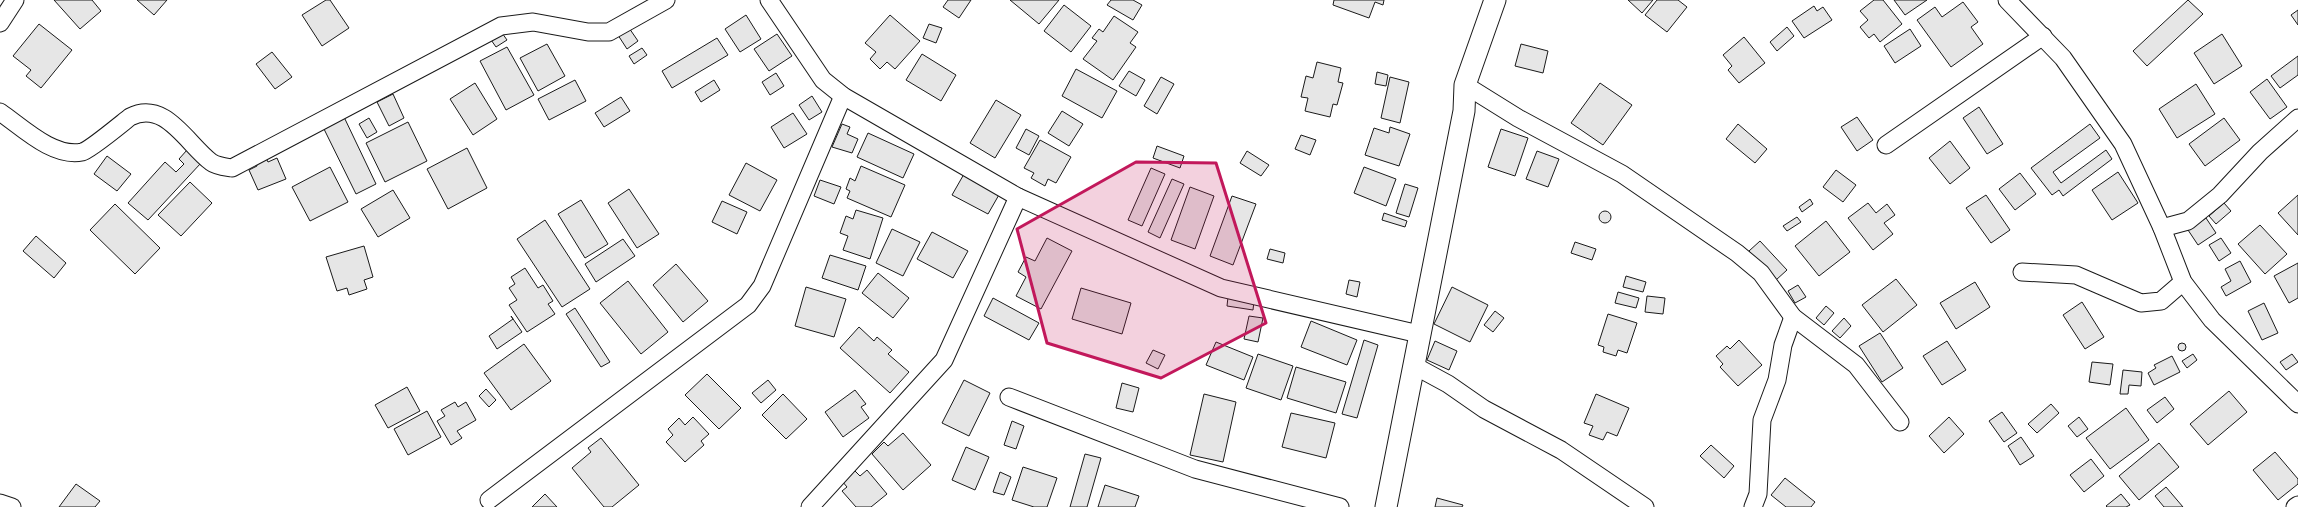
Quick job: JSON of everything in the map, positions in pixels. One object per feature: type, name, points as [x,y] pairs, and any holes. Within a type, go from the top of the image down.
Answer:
[{"type":"street","points":[[0,23],[15,0]]},
{"type":"street","points":[[0,112],[42,141],[62,152],[83,152],[130,117],[139,113],[150,112],[161,115],[213,164],[232,168],[501,26],[533,22],[588,32],[609,32],[666,0]]},
{"type":"street","points":[[769,0],[823,80],[844,96],[1018,197],[1221,288],[1419,334]]},
{"type":"street","points":[[1386,507],[1464,111],[1465,85],[1495,0]]},
{"type":"street","points":[[2007,0],[2063,58],[2124,144],[2162,228],[2184,282],[2212,320],[2298,404]]},
{"type":"street","points":[[1886,145],[2043,36]]},
{"type":"street","points":[[1465,85],[1518,118],[1622,174],[1737,253],[1762,273],[1793,317],[1856,364],[1900,422]]},
{"type":"street","points":[[489,500],[748,305],[762,286],[844,96]]},
{"type":"street","points":[[2162,228],[2188,221],[2220,195],[2260,152],[2298,118]]},
{"type":"street","points":[[810,507],[944,360],[1018,197]]},
{"type":"street","points":[[2022,272],[2076,275],[2141,304],[2161,301],[2184,282]]},
{"type":"street","points":[[1753,507],[1758,494],[1762,420],[1777,380],[1783,345],[1793,317]]},
{"type":"street","points":[[1413,365],[1448,384],[1484,409],[1561,450],[1645,507]]},
{"type":"street","points":[[1009,396],[1195,469],[1340,507]]},
{"type":"street","points":[[0,503],[12,507]]},
{"type":"highlighted area","points":[[1136,162],[1216,163],[1266,323],[1161,378],[1047,343],[1017,229]]},
{"type":"building","points":[[54,0],[92,0],[101,11],[80,29]]},
{"type":"building","points":[[137,0],[167,0],[154,15]]},
{"type":"building","points":[[326,0],[330,0],[349,28],[322,46],[302,15]]},
{"type":"building","points":[[948,0],[971,0],[959,18],[943,7]]},
{"type":"building","points":[[1010,0],[1059,0],[1039,24]]},
{"type":"building","points":[[1111,0],[1133,0],[1142,5],[1133,20],[1107,5]]},
{"type":"building","points":[[1334,0],[1384,0],[1383,5],[1375,2],[1369,18],[1333,5]]},
{"type":"building","points":[[1628,0],[1653,0],[1642,13]]},
{"type":"building","points":[[1657,0],[1678,0],[1687,7],[1667,32],[1645,15]]},
{"type":"building","points":[[1874,0],[1883,0],[1902,24],[1880,42],[1874,34],[1869,38],[1860,27],[1868,20],[1860,11]]},
{"type":"building","points":[[1894,0],[1927,0],[1905,15]]},
{"type":"building","points":[[2188,0],[2203,14],[2147,66],[2133,51]]},
{"type":"building","points":[[1963,2],[1978,22],[1971,27],[1983,44],[1951,67],[1917,20],[1935,7],[1942,17]]},
{"type":"building","points":[[1064,5],[1091,26],[1071,52],[1044,31]]},
{"type":"building","points":[[1814,6],[1817,11],[1823,7],[1832,20],[1804,38],[1792,21]]},
{"type":"building","points":[[2298,10],[2298,25],[2291,15]]},
{"type":"building","points":[[746,15],[761,39],[740,52],[725,29]]},
{"type":"building","points":[[890,15],[920,41],[895,69],[887,62],[880,69],[870,59],[876,52],[865,43]]},
{"type":"building","points":[[1114,16],[1138,32],[1130,43],[1136,47],[1113,80],[1083,59],[1097,41],[1092,38],[1099,29],[1103,32]]},
{"type":"building","points":[[39,24],[72,50],[41,88],[26,76],[31,70],[13,56]]},
{"type":"building","points":[[929,24],[942,28],[936,43],[923,38]]},
{"type":"building","points":[[627,25],[638,41],[627,49],[616,32]]},
{"type":"building","points":[[1787,27],[1794,36],[1777,51],[1770,42]]},
{"type":"building","points":[[1910,29],[1921,46],[1895,63],[1884,46]]},
{"type":"building","points":[[500,30],[507,40],[496,47],[489,37]]},
{"type":"building","points":[[777,34],[792,56],[769,71],[754,49]]},
{"type":"building","points":[[2222,34],[2242,66],[2214,84],[2194,53]]},
{"type":"building","points":[[1744,37],[1765,63],[1739,83],[1728,70],[1732,66],[1723,55]]},
{"type":"building","points":[[717,38],[728,55],[672,88],[662,71]]},
{"type":"building","points":[[547,44],[565,76],[538,91],[520,58]]},
{"type":"building","points":[[1521,44],[1548,51],[1543,73],[1515,66]]},
{"type":"building","points":[[507,47],[534,95],[506,110],[480,61]]},
{"type":"building","points":[[642,48],[647,55],[634,64],[629,56]]},
{"type":"building","points":[[272,52],[292,77],[275,89],[256,64]]},
{"type":"building","points":[[922,54],[956,75],[941,101],[906,80]]},
{"type":"building","points":[[2298,56],[2298,75],[2280,88],[2271,76]]},
{"type":"building","points":[[1317,62],[1341,68],[1338,82],[1343,83],[1337,105],[1333,104],[1330,117],[1305,111],[1308,98],[1301,97],[1306,76],[1313,78]]},
{"type":"building","points":[[1076,69],[1117,91],[1102,118],[1062,96]]},
{"type":"building","points":[[1129,71],[1145,80],[1136,96],[1119,86]]},
{"type":"building","points":[[1377,72],[1388,75],[1386,86],[1375,84]]},
{"type":"building","points":[[776,73],[784,86],[770,95],[762,82]]},
{"type":"building","points":[[1161,77],[1174,84],[1157,114],[1144,106]]},
{"type":"building","points":[[1390,77],[1409,82],[1400,123],[1381,118]]},
{"type":"building","points":[[2267,79],[2287,107],[2270,119],[2250,92]]},
{"type":"building","points":[[575,80],[586,101],[549,120],[538,99]]},
{"type":"building","points":[[714,80],[720,90],[701,102],[695,92]]},
{"type":"building","points":[[475,83],[497,119],[473,135],[450,99]]},
{"type":"building","points":[[1600,83],[1632,105],[1603,145],[1571,123]]},
{"type":"building","points":[[2196,84],[2215,114],[2177,138],[2159,109]]},
{"type":"building","points":[[393,94],[404,118],[389,126],[377,102]]},
{"type":"building","points":[[812,96],[822,112],[809,120],[799,105]]},
{"type":"building","points":[[621,97],[630,111],[604,127],[595,113]]},
{"type":"building","points":[[996,100],[1021,115],[995,158],[970,143]]},
{"type":"building","points":[[1979,107],[2003,144],[1987,154],[1963,118]]},
{"type":"building","points":[[1062,111],[1083,124],[1069,146],[1048,133]]},
{"type":"building","points":[[793,113],[807,134],[784,148],[771,127]]},
{"type":"building","points":[[344,117],[376,184],[356,194],[323,127]]},
{"type":"building","points":[[1857,117],[1873,140],[1857,151],[1841,127]]},
{"type":"building","points":[[369,118],[377,132],[367,138],[359,124]]},
{"type":"building","points":[[2224,118],[2240,140],[2205,166],[2189,144]]},
{"type":"building","points":[[408,122],[427,161],[385,182],[366,143]]},
{"type":"building","points":[[842,124],[850,127],[847,134],[858,139],[852,153],[832,147]]},
{"type":"building","points":[[1738,124],[1767,149],[1755,163],[1726,139]]},
{"type":"building","points":[[2090,124],[2100,138],[2053,172],[2061,183],[2106,150],[2112,159],[2063,196],[2059,190],[2052,195],[2031,168]]},
{"type":"building","points":[[1390,127],[1410,134],[1399,166],[1365,155],[1374,128],[1389,133]]},
{"type":"building","points":[[1026,129],[1039,136],[1029,155],[1016,148]]},
{"type":"building","points":[[1501,129],[1528,138],[1515,176],[1488,167]]},
{"type":"building","points":[[868,133],[914,154],[903,178],[857,157]]},
{"type":"building","points":[[1301,135],[1316,140],[1310,155],[1295,149]]},
{"type":"building","points":[[1040,140],[1071,157],[1056,183],[1048,179],[1045,186],[1031,178],[1034,173],[1024,168]]},
{"type":"building","points":[[1950,141],[1970,168],[1950,184],[1929,158]]},
{"type":"building","points":[[1157,146],[1184,156],[1180,168],[1153,158]]},
{"type":"building","points":[[467,148],[487,188],[448,209],[427,169]]},
{"type":"building","points":[[187,150],[201,163],[148,220],[128,203],[165,162],[176,172],[184,164],[179,159]]},
{"type":"building","points":[[1247,151],[1269,165],[1261,176],[1240,163]]},
{"type":"building","points":[[1537,151],[1559,159],[1548,187],[1526,179]]},
{"type":"building","points":[[107,156],[131,174],[117,191],[94,174]]},
{"type":"building","points":[[265,156],[268,162],[277,158],[286,179],[258,190],[249,170],[257,166],[255,160]]},
{"type":"building","points":[[746,163],[777,180],[760,211],[729,195]]},
{"type":"building","points":[[861,166],[905,185],[891,217],[847,198],[850,191],[846,189],[850,178],[855,181]]},
{"type":"building","points":[[330,167],[348,202],[310,221],[292,187]]},
{"type":"building","points":[[1364,167],[1396,179],[1386,206],[1354,193]]},
{"type":"building","points":[[1151,168],[1165,174],[1142,226],[1128,220]]},
{"type":"building","points":[[1836,170],[1856,185],[1843,202],[1823,187]]},
{"type":"building","points":[[2118,172],[2138,203],[2112,220],[2092,190]]},
{"type":"building","points":[[2020,173],[2036,194],[2015,210],[1999,189]]},
{"type":"building","points":[[964,174],[1000,193],[988,214],[952,195]]},
{"type":"building","points":[[1172,179],[1184,184],[1160,238],[1148,232]]},
{"type":"building","points":[[820,180],[841,187],[834,204],[814,196]]},
{"type":"building","points":[[190,182],[212,203],[181,236],[158,215]]},
{"type":"building","points":[[1405,184],[1418,188],[1409,217],[1396,213]]},
{"type":"building","points":[[1190,187],[1214,196],[1195,249],[1171,240]]},
{"type":"building","points":[[629,189],[659,234],[637,248],[608,203]]},
{"type":"building","points":[[393,190],[410,218],[378,237],[361,209]]},
{"type":"building","points":[[1986,195],[2010,230],[1991,243],[1966,208]]},
{"type":"building","points":[[2298,195],[2298,235],[2278,213]]},
{"type":"building","points":[[1232,196],[1256,204],[1233,265],[1210,256]]},
{"type":"building","points":[[1810,199],[1813,204],[1802,212],[1799,207]]},
{"type":"building","points":[[581,200],[608,244],[585,258],[558,214]]},
{"type":"building","points":[[722,201],[747,212],[737,234],[712,222]]},
{"type":"building","points":[[1868,203],[1876,213],[1887,204],[1895,215],[1884,223],[1893,234],[1873,250],[1848,218]]},
{"type":"building","points":[[2224,203],[2231,211],[2216,224],[2209,216]]},
{"type":"building","points":[[115,204],[160,248],[135,274],[90,230]]},
{"type":"building","points":[[856,210],[883,218],[870,259],[843,250],[848,236],[840,233],[846,216],[853,219]]},
{"type":"building","points":[[1603,211],[1607,211],[1611,217],[1607,223],[1603,223],[1599,219],[1599,215]]},
{"type":"building","points":[[1384,213],[1407,221],[1405,227],[1382,220]]},
{"type":"building","points":[[1797,217],[1801,222],[1787,231],[1783,226]]},
{"type":"building","points":[[2206,218],[2216,233],[2198,245],[2188,230]]},
{"type":"building","points":[[545,220],[590,289],[562,307],[517,239]]},
{"type":"building","points":[[1826,221],[1850,252],[1819,276],[1795,246]]},
{"type":"building","points":[[2260,225],[2287,254],[2265,274],[2238,244]]},
{"type":"building","points":[[892,229],[920,242],[903,276],[876,263]]},
{"type":"building","points":[[932,232],[968,251],[953,278],[917,259]]},
{"type":"building","points":[[36,236],[66,263],[54,278],[23,251]]},
{"type":"building","points":[[1047,238],[1072,251],[1041,309],[1016,296],[1026,277],[1018,272],[1026,257],[1035,261]]},
{"type":"building","points":[[2221,238],[2231,253],[2219,261],[2209,245]]},
{"type":"building","points":[[623,239],[635,256],[596,282],[585,264]]},
{"type":"building","points":[[1760,241],[1787,270],[1776,280],[1749,251]]},
{"type":"building","points":[[1575,242],[1596,249],[1592,260],[1571,253]]},
{"type":"building","points":[[364,246],[373,277],[364,280],[367,289],[349,295],[347,288],[337,291],[326,257]]},
{"type":"building","points":[[1270,249],[1285,253],[1283,263],[1267,259]]},
{"type":"building","points":[[830,255],[866,266],[858,290],[822,278]]},
{"type":"building","points":[[2240,261],[2251,282],[2226,296],[2221,287],[2231,281],[2225,269]]},
{"type":"building","points":[[2298,263],[2298,298],[2289,303],[2274,276]]},
{"type":"building","points":[[676,264],[708,301],[683,322],[653,285]]},
{"type":"building","points":[[525,268],[538,288],[543,285],[553,301],[548,304],[555,314],[527,332],[509,305],[517,300],[509,288],[515,284],[511,277]]},
{"type":"building","points":[[878,273],[909,298],[893,318],[862,293]]},
{"type":"building","points":[[1626,276],[1646,282],[1643,292],[1623,287]]},
{"type":"building","points":[[1896,279],[1917,305],[1883,332],[1862,305]]},
{"type":"building","points":[[1349,280],[1360,282],[1357,297],[1346,294]]},
{"type":"building","points":[[628,281],[668,332],[641,354],[600,303]]},
{"type":"building","points":[[1975,282],[1990,307],[1956,329],[1940,303]]},
{"type":"building","points":[[1798,285],[1806,297],[1795,303],[1788,291]]},
{"type":"building","points":[[806,287],[846,299],[834,337],[795,326]]},
{"type":"building","points":[[1452,287],[1488,305],[1470,342],[1434,324]]},
{"type":"building","points":[[1081,288],[1131,303],[1122,334],[1072,319]]},
{"type":"building","points":[[1618,292],[1639,298],[1636,308],[1615,303]]},
{"type":"building","points":[[1647,296],[1665,298],[1663,314],[1645,312]]},
{"type":"building","points":[[1228,297],[1254,301],[1253,310],[1227,306]]},
{"type":"building","points":[[993,298],[1039,323],[1029,340],[984,316]]},
{"type":"building","points":[[2082,302],[2104,337],[2085,349],[2063,315]]},
{"type":"building","points":[[2264,303],[2278,333],[2262,340],[2248,311]]},
{"type":"building","points":[[1826,306],[1834,313],[1824,325],[1816,318]]},
{"type":"building","points":[[575,308],[610,362],[601,367],[566,314]]},
{"type":"building","points":[[1495,311],[1504,318],[1493,332],[1484,325]]},
{"type":"building","points":[[1608,314],[1637,323],[1627,353],[1618,350],[1616,356],[1603,352],[1604,347],[1598,345]]},
{"type":"building","points":[[511,316],[522,332],[497,349],[489,336],[513,319]]},
{"type":"building","points":[[1249,316],[1263,318],[1258,342],[1244,339]]},
{"type":"building","points":[[1844,318],[1851,326],[1840,338],[1832,331]]},
{"type":"building","points":[[1311,321],[1357,340],[1347,365],[1301,347]]},
{"type":"building","points":[[859,327],[874,341],[877,337],[892,350],[888,354],[909,372],[890,393],[840,348]]},
{"type":"building","points":[[1880,333],[1903,368],[1882,382],[1859,346]]},
{"type":"building","points":[[1364,340],[1378,345],[1357,418],[1342,414]]},
{"type":"building","points":[[1739,340],[1762,365],[1738,386],[1720,367],[1723,364],[1716,356],[1727,346],[1730,349]]},
{"type":"building","points":[[1435,341],[1457,351],[1449,370],[1427,360]]},
{"type":"building","points":[[1947,341],[1966,370],[1942,385],[1923,356]]},
{"type":"building","points":[[1216,342],[1253,357],[1244,380],[1206,365]]},
{"type":"building","points":[[2180,343],[2184,343],[2186,347],[2184,351],[2180,351],[2178,349],[2178,345]]},
{"type":"building","points":[[524,344],[551,381],[511,410],[484,373]]},
{"type":"building","points":[[1153,350],[1165,355],[1158,369],[1146,363]]},
{"type":"building","points":[[1258,354],[1293,366],[1281,400],[1246,388]]},
{"type":"building","points":[[2193,354],[2197,360],[2187,368],[2182,361]]},
{"type":"building","points":[[2292,354],[2298,362],[2286,370],[2280,362]]},
{"type":"building","points":[[2172,356],[2180,372],[2154,385],[2148,373],[2156,368],[2154,365]]},
{"type":"building","points":[[2092,362],[2113,364],[2110,385],[2089,382]]},
{"type":"building","points":[[1296,367],[1346,382],[1336,413],[1287,398]]},
{"type":"building","points":[[2123,370],[2142,372],[2141,386],[2129,385],[2128,394],[2120,394]]},
{"type":"building","points":[[707,374],[741,408],[719,429],[685,395]]},
{"type":"building","points":[[768,380],[776,390],[761,403],[752,393]]},
{"type":"building","points":[[964,380],[990,393],[969,436],[942,423]]},
{"type":"building","points":[[1122,383],[1139,388],[1133,412],[1116,408]]},
{"type":"building","points":[[407,387],[420,411],[388,428],[375,405]]},
{"type":"building","points":[[486,389],[496,400],[489,407],[479,396]]},
{"type":"building","points":[[855,390],[866,404],[861,407],[869,418],[843,437],[825,412]]},
{"type":"building","points":[[2229,391],[2247,412],[2208,445],[2190,424]]},
{"type":"building","points":[[783,394],[807,419],[786,439],[762,415]]},
{"type":"building","points":[[1204,394],[1236,402],[1223,462],[1190,455]]},
{"type":"building","points":[[1596,394],[1629,408],[1617,436],[1607,432],[1603,440],[1589,435],[1593,426],[1584,423]]},
{"type":"building","points":[[2165,397],[2174,409],[2157,423],[2147,410]]},
{"type":"building","points":[[455,402],[458,407],[466,402],[476,420],[457,431],[462,438],[451,445],[437,421],[445,416],[441,410]]},
{"type":"building","points":[[2051,404],[2059,413],[2037,433],[2028,424]]},
{"type":"building","points":[[2126,408],[2149,440],[2110,469],[2086,438]]},
{"type":"building","points":[[427,411],[441,437],[408,455],[394,429]]},
{"type":"building","points":[[2002,412],[2017,433],[2004,442],[1989,421]]},
{"type":"building","points":[[1291,413],[1335,423],[1326,458],[1282,447]]},
{"type":"building","points":[[693,417],[709,434],[701,441],[704,445],[685,462],[666,442],[673,435],[668,429],[679,418],[685,425]]},
{"type":"building","points":[[1949,417],[1964,434],[1944,453],[1929,436]]},
{"type":"building","points":[[2079,417],[2088,429],[2077,437],[2068,426]]},
{"type":"building","points":[[1012,421],[1024,426],[1016,449],[1004,445]]},
{"type":"building","points":[[903,433],[931,465],[903,490],[872,454],[884,442],[888,446]]},
{"type":"building","points":[[2021,437],[2034,456],[2020,465],[2008,446]]},
{"type":"building","points":[[601,438],[639,485],[612,507],[604,507],[572,468],[591,452],[588,448]]},
{"type":"building","points":[[2159,443],[2179,467],[2139,500],[2119,476]]},
{"type":"building","points":[[1711,445],[1734,466],[1724,478],[1700,456]]},
{"type":"building","points":[[966,447],[989,457],[975,490],[952,480]]},
{"type":"building","points":[[2275,452],[2298,479],[2298,484],[2278,500],[2253,470]]},
{"type":"building","points":[[1085,454],[1101,458],[1087,507],[1070,507]]},
{"type":"building","points":[[2091,459],[2104,476],[2084,492],[2070,475]]},
{"type":"building","points":[[1023,467],[1057,478],[1047,507],[1034,507],[1012,500]]},
{"type":"building","points":[[867,470],[887,494],[871,507],[856,507],[842,491],[847,487],[842,481],[855,471],[860,476]]},
{"type":"building","points":[[1000,472],[1011,477],[1004,495],[993,492]]},
{"type":"building","points":[[1785,478],[1815,502],[1811,507],[1786,507],[1771,495]]},
{"type":"building","points":[[76,484],[100,501],[95,507],[59,507]]},
{"type":"building","points":[[1105,485],[1139,496],[1135,507],[1098,507]]},
{"type":"building","points":[[2166,487],[2183,507],[2164,507],[2155,496]]},
{"type":"building","points":[[545,494],[557,507],[532,507]]},
{"type":"building","points":[[2121,494],[2130,505],[2126,507],[2106,506]]},
{"type":"building","points":[[1437,498],[1463,505],[1462,507],[1435,507]]}]
